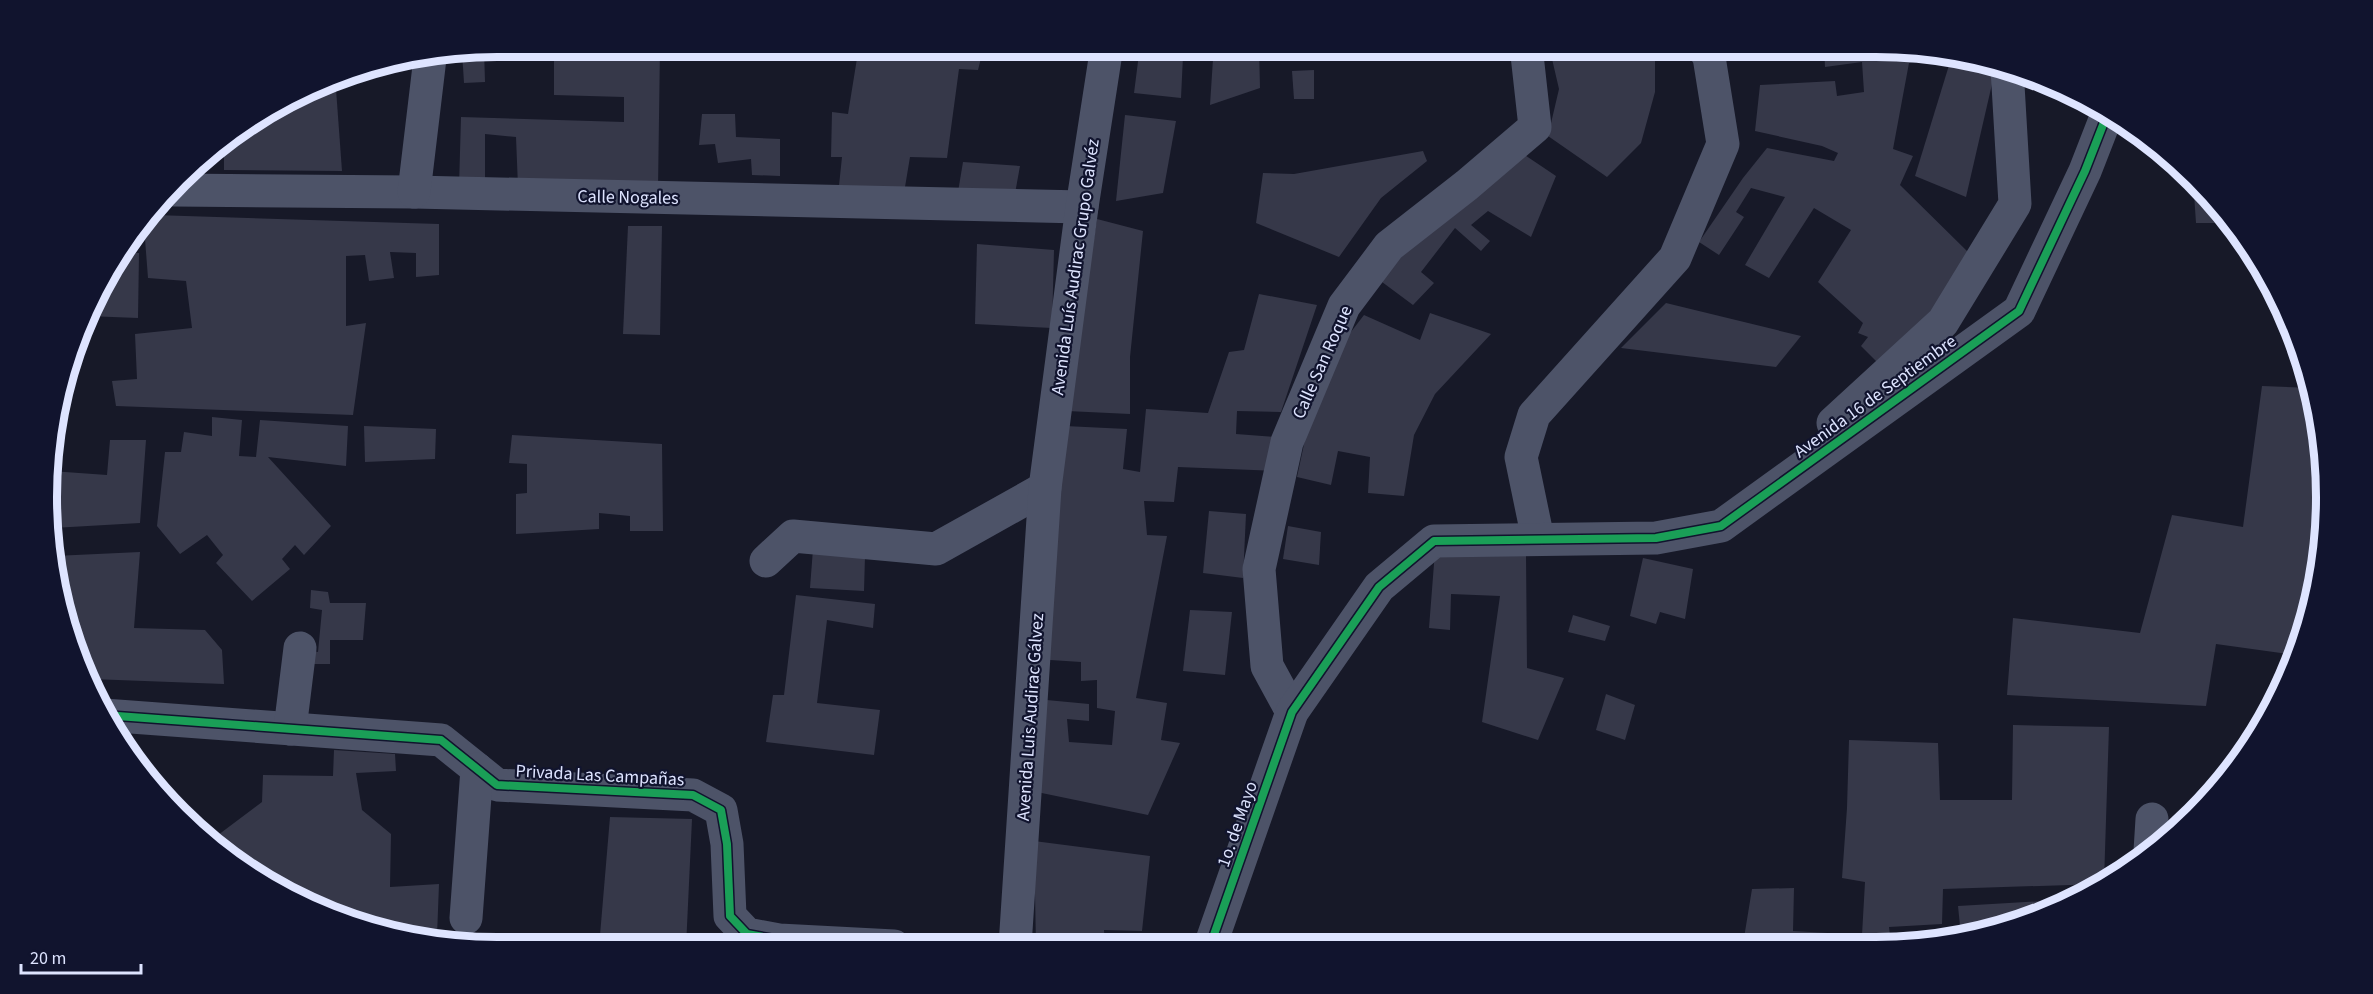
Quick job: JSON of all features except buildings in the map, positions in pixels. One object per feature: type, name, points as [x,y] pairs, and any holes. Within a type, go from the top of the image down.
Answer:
[{"type":"street","name":"Avenida Luís Audirac Grupo Galvéz","points":[[1045,488],[1082,207],[1105,57]]},
{"type":"street","name":"Calle San Roque","points":[[1292,712],[1267,666],[1259,569],[1287,442],[1344,306],[1389,246],[1467,185],[1534,127],[1527,57]]},
{"type":"street","points":[[1538,539],[1521,457],[1534,415],[1675,258],[1723,144],[1709,57]]},
{"type":"street","points":[[414,192],[429,62]]},
{"type":"street","points":[[1721,526],[1943,322],[2015,204],[2008,77]]},
{"type":"street","name":"Avenida 16 de Septiembre","points":[[1538,539],[1656,538],[1721,526],[2019,311],[2085,171],[2104,121]]},
{"type":"street","name":"Calle Nogales","points":[[182,190],[414,192],[1082,207]]},
{"type":"street","points":[[766,561],[793,536],[936,549],[1045,488]]},
{"type":"street","name":"Avenida Luis Audirac Gálvez","points":[[1016,937],[1045,488]]},
{"type":"street","name":"1o. de Mayo","points":[[1213,937],[1292,712],[1379,587],[1434,541],[1538,539]]},
{"type":"street","points":[[290,729],[300,648]]},
{"type":"street","name":"Privada Las Campañas","points":[[116,717],[441,740],[496,785],[693,795],[721,810],[727,844],[730,916],[747,934],[763,937]]},
{"type":"street","points":[[466,918],[477,769]]},
{"type":"cycle path","points":[[1213,937],[1292,712],[1379,587],[1434,541],[1656,538],[1721,526],[2019,311],[2085,171],[2104,121]]},
{"type":"cycle path","points":[[115,716],[441,740],[497,785],[693,795],[721,810],[727,844],[730,916],[747,934],[763,937]]}]
